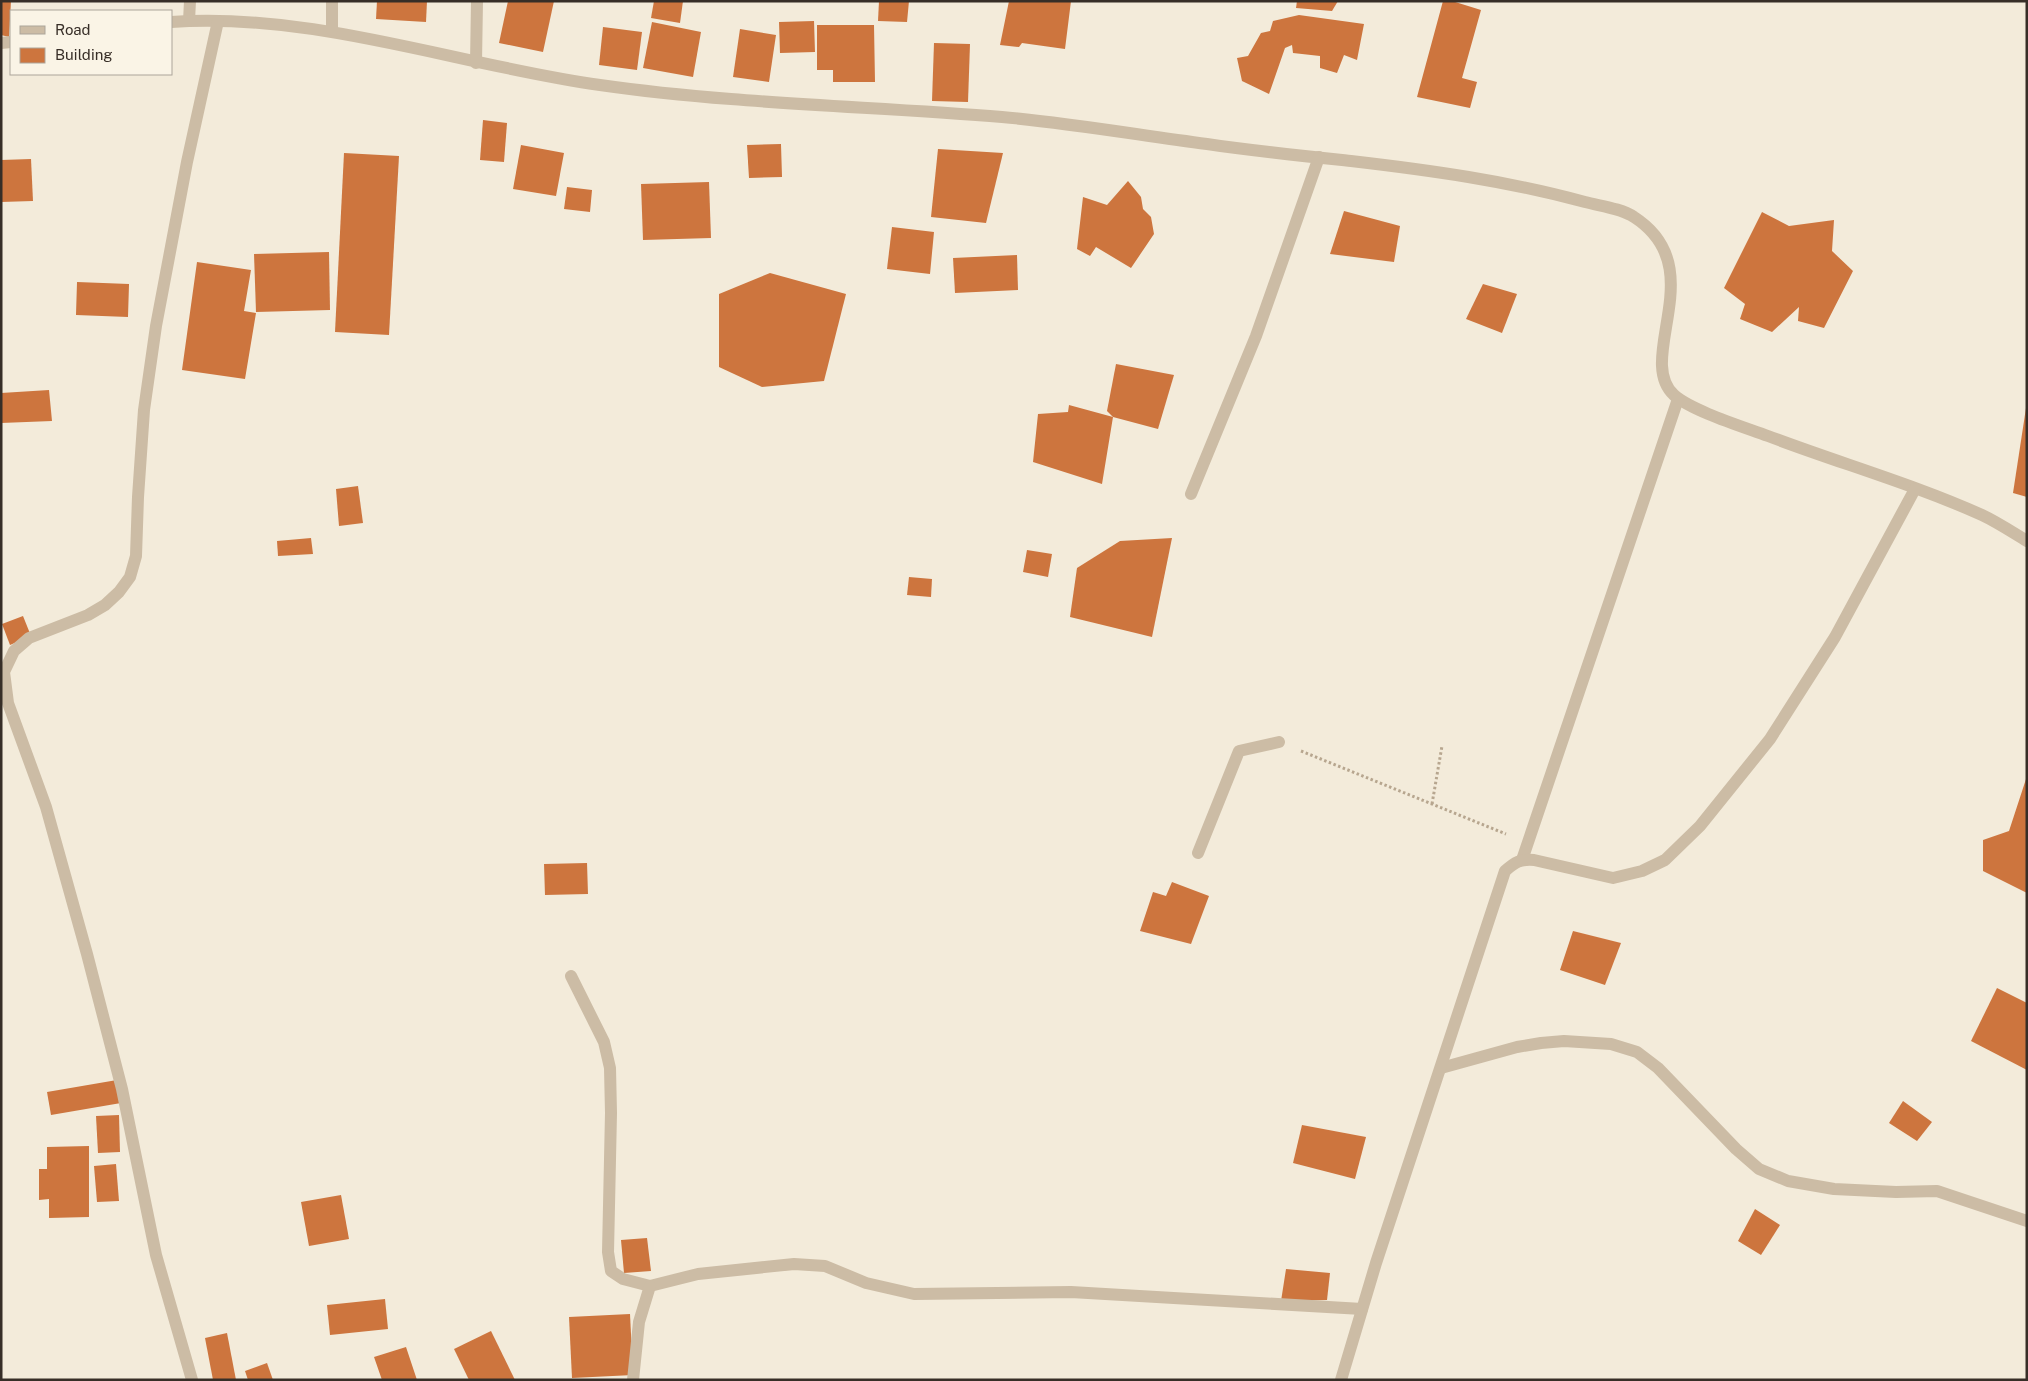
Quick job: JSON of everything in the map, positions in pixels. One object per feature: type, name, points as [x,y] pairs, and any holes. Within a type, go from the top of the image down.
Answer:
[{"type":"street","points":[[189,21],[190,1]]},
{"type":"street","points":[[332,1],[332,30]]},
{"type":"street","points":[[476,63],[477,1]]},
{"type":"street","points":[[192,1380],[156,1254],[122,1089],[88,954],[46,807],[8,703],[3,673],[14,651],[29,638],[88,615],[105,605],[119,592],[130,577],[136,556],[144,410],[156,326],[187,162],[218,21]]},
{"type":"street","points":[[172,22],[252,21],[332,30],[476,63],[598,85],[730,100],[1006,117],[1392,166],[1531,187],[1632,215],[1659,240],[1671,266],[1670,303],[1661,369],[1664,384],[1678,399],[1731,422],[1985,516],[2027,541]]},
{"type":"street","points":[[1191,494],[1256,336],[1319,157]]},
{"type":"street","points":[[1522,860],[1678,399]]},
{"type":"street","points":[[1341,1380],[1362,1309],[1505,871],[1514,862],[1534,860],[1614,878],[1642,871],[1665,860],[1700,826],[1770,739],[1835,637],[1915,489]]},
{"type":"street","points":[[1198,853],[1239,751],[1279,742]]},
{"type":"street","points":[[571,976],[604,1042],[610,1068],[611,1113],[608,1235],[611,1271],[623,1280],[650,1286],[698,1274],[794,1264],[825,1266],[866,1283],[914,1294],[1071,1292],[1362,1309]]},
{"type":"street","points":[[1441,1068],[1516,1047],[1541,1043],[1564,1041],[1611,1044],[1637,1052],[1658,1068],[1736,1149],[1759,1169],[1788,1181],[1834,1189],[1937,1192],[2027,1221]]},
{"type":"street","points":[[633,1380],[639,1322],[650,1286]]},
{"type":"path","points":[[1279,742],[1527,842]]},
{"type":"path","points":[[1432,804],[1442,746]]},
{"type":"building","points":[[1,1],[11,1],[9,37],[1,35]]},
{"type":"building","points":[[377,1],[427,1],[426,22],[376,19]]},
{"type":"building","points":[[508,1],[554,1],[543,52],[499,43]]},
{"type":"building","points":[[654,1],[683,1],[680,23],[651,18]]},
{"type":"building","points":[[879,1],[909,1],[907,22],[878,21]]},
{"type":"building","points":[[1009,1],[1071,1],[1065,49],[1022,43],[1019,47],[1000,45]]},
{"type":"building","points":[[1297,1],[1338,1],[1332,11],[1296,8]]},
{"type":"building","points":[[1443,1],[1452,1],[1481,10],[1462,78],[1477,82],[1470,108],[1417,97]]},
{"type":"building","points":[[1299,15],[1364,24],[1357,60],[1344,55],[1337,73],[1320,68],[1320,56],[1293,53],[1292,45],[1285,48],[1269,94],[1242,81],[1237,58],[1248,56],[1261,33],[1270,31],[1273,21]]},
{"type":"building","points":[[814,21],[815,52],[780,53],[779,22]]},
{"type":"building","points":[[652,22],[701,32],[693,77],[643,68]]},
{"type":"building","points":[[817,25],[874,25],[875,82],[833,82],[833,70],[817,70]]},
{"type":"building","points":[[603,27],[642,32],[637,70],[599,65]]},
{"type":"building","points":[[740,29],[776,35],[769,82],[733,77]]},
{"type":"building","points":[[934,43],[970,44],[968,102],[932,101]]},
{"type":"building","points":[[483,120],[507,123],[504,162],[480,160]]},
{"type":"building","points":[[781,144],[782,177],[749,178],[747,145]]},
{"type":"building","points":[[521,145],[564,153],[556,196],[513,189]]},
{"type":"building","points":[[938,149],[1003,153],[986,223],[931,217]]},
{"type":"building","points":[[344,153],[399,156],[389,335],[335,332]]},
{"type":"building","points":[[31,159],[33,201],[1,202],[1,160]]},
{"type":"building","points":[[1128,181],[1141,197],[1143,209],[1151,217],[1154,234],[1131,268],[1096,247],[1090,256],[1077,249],[1083,197],[1107,205]]},
{"type":"building","points":[[709,182],[711,238],[643,240],[641,184]]},
{"type":"building","points":[[567,187],[592,190],[590,212],[564,209]]},
{"type":"building","points":[[1344,211],[1400,226],[1394,262],[1330,254]]},
{"type":"building","points":[[1762,212],[1789,226],[1834,220],[1832,251],[1853,271],[1824,328],[1798,321],[1799,307],[1772,332],[1740,319],[1745,304],[1724,288]]},
{"type":"building","points":[[892,227],[934,232],[930,274],[887,269]]},
{"type":"building","points":[[329,252],[330,310],[256,312],[254,254]]},
{"type":"building","points":[[1017,255],[1018,290],[955,293],[953,258]]},
{"type":"building","points":[[197,262],[251,270],[244,311],[256,313],[245,379],[182,370]]},
{"type":"building","points":[[770,273],[846,294],[824,381],[762,387],[719,367],[719,294]]},
{"type":"building","points":[[77,282],[129,284],[128,317],[76,315]]},
{"type":"building","points":[[1483,284],[1517,294],[1502,333],[1466,319]]},
{"type":"building","points":[[1116,364],[1174,375],[1158,429],[1113,417],[1107,411]]},
{"type":"building","points":[[49,390],[52,421],[1,423],[1,393]]},
{"type":"building","points":[[1069,405],[1113,417],[1102,484],[1033,462],[1038,414],[1068,412]]},
{"type":"building","points":[[2027,408],[2027,497],[2013,493]]},
{"type":"building","points":[[358,486],[363,523],[339,526],[336,489]]},
{"type":"building","points":[[311,538],[313,554],[278,556],[277,541]]},
{"type":"building","points":[[1172,538],[1152,637],[1070,617],[1077,568],[1120,541]]},
{"type":"building","points":[[1027,550],[1052,554],[1048,577],[1023,572]]},
{"type":"building","points":[[909,577],[932,579],[931,597],[907,595]]},
{"type":"building","points":[[23,616],[31,636],[10,645],[2,624]]},
{"type":"building","points":[[2027,776],[2027,893],[1983,871],[1983,840],[2009,831]]},
{"type":"building","points":[[587,863],[588,894],[545,895],[544,864]]},
{"type":"building","points":[[1172,882],[1209,896],[1191,944],[1140,931],[1153,892],[1166,896]]},
{"type":"building","points":[[1573,931],[1621,943],[1605,985],[1560,970]]},
{"type":"building","points":[[1997,988],[2027,1003],[2027,1070],[1971,1041]]},
{"type":"building","points":[[117,1080],[121,1103],[51,1115],[47,1092]]},
{"type":"building","points":[[1903,1101],[1932,1122],[1917,1141],[1889,1123]]},
{"type":"building","points":[[119,1115],[120,1152],[98,1153],[96,1116]]},
{"type":"building","points":[[1302,1125],[1366,1137],[1355,1179],[1293,1163]]},
{"type":"building","points":[[89,1146],[89,1217],[49,1218],[49,1199],[39,1200],[39,1169],[47,1169],[47,1147]]},
{"type":"building","points":[[116,1164],[119,1201],[97,1202],[94,1166]]},
{"type":"building","points":[[341,1195],[349,1239],[309,1246],[301,1202]]},
{"type":"building","points":[[1755,1209],[1780,1225],[1761,1255],[1738,1241]]},
{"type":"building","points":[[647,1238],[651,1271],[624,1273],[621,1240]]},
{"type":"building","points":[[1286,1269],[1330,1273],[1327,1300],[1281,1301]]},
{"type":"building","points":[[385,1299],[388,1329],[330,1335],[327,1305]]},
{"type":"building","points":[[630,1314],[633,1375],[572,1378],[569,1317]]},
{"type":"building","points":[[491,1331],[515,1380],[469,1380],[454,1349]]},
{"type":"building","points":[[227,1333],[236,1380],[213,1380],[205,1338]]},
{"type":"building","points":[[406,1347],[417,1380],[382,1380],[374,1357]]},
{"type":"building","points":[[267,1363],[273,1380],[248,1380],[245,1371]]}]
